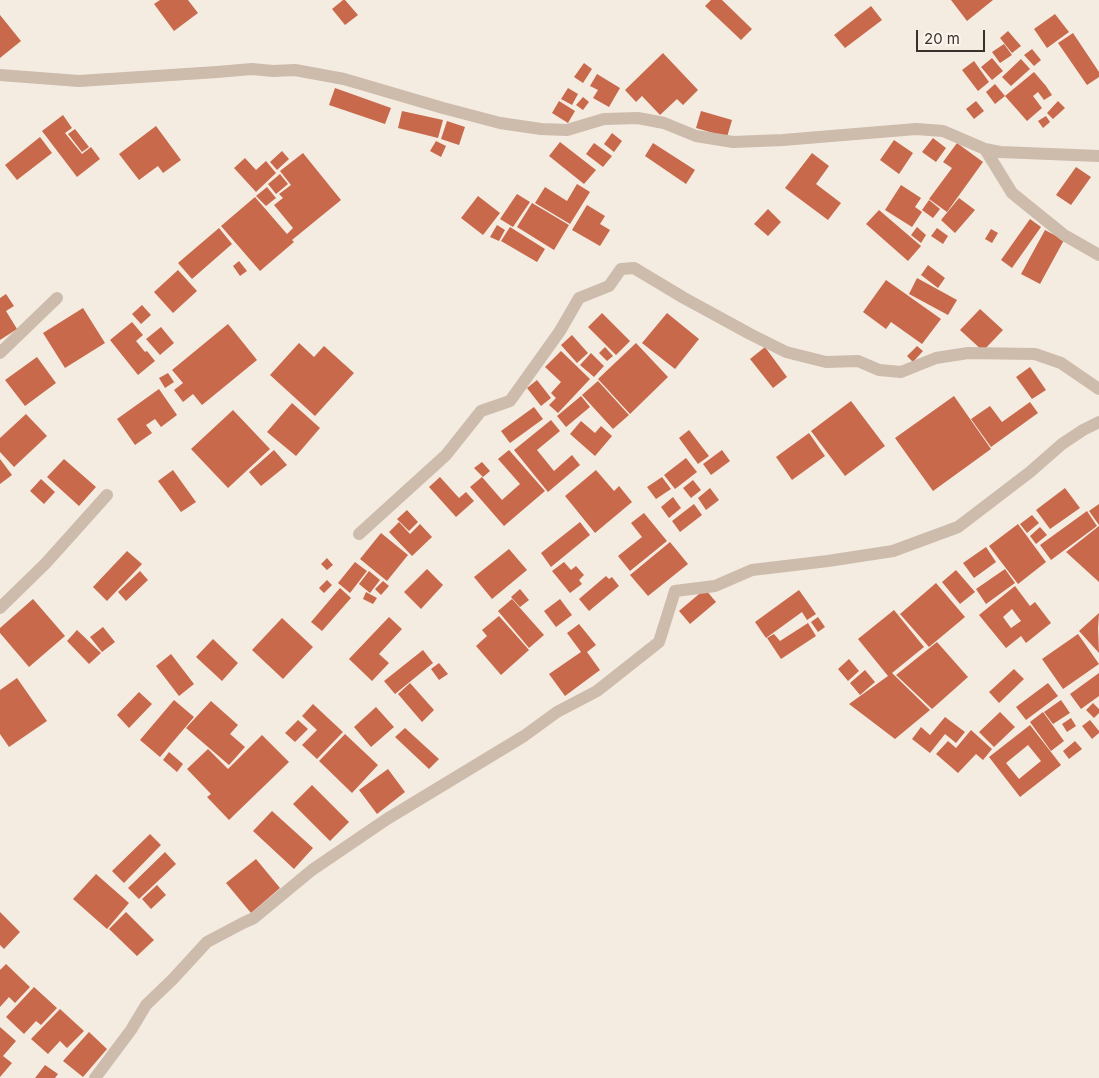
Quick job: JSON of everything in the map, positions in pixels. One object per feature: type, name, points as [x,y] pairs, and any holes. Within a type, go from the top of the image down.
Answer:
[{"type":"street","points":[[0,75],[79,81],[252,68],[273,71],[295,70],[344,80],[500,123],[541,129],[567,130],[604,119],[638,118],[664,124],[696,136],[733,142],[783,140],[916,129],[943,131],[985,149],[1000,152],[1099,156]]},
{"type":"street","points":[[985,149],[1012,193],[1064,235],[1099,255]]},
{"type":"street","points":[[359,534],[446,456],[481,411],[510,401],[560,331],[579,298],[609,286],[622,269],[634,268],[684,298],[786,352],[826,362],[858,361],[879,370],[901,372],[936,358],[968,353],[1035,354],[1060,363],[1099,389]]},
{"type":"street","points":[[0,353],[57,298]]},
{"type":"street","points":[[95,1078],[131,1030],[146,1005],[207,942],[254,918],[312,870],[388,819],[524,736],[556,712],[597,691],[659,642],[675,591],[714,586],[752,570],[893,551],[958,527],[1030,472],[1062,444],[1099,422]]},
{"type":"street","points":[[0,608],[46,563],[107,495]]},
{"type":"building","points":[[160,0],[188,0],[198,13],[174,31],[154,4]]},
{"type":"building","points":[[343,0],[358,15],[345,25],[332,9]]},
{"type":"building","points":[[711,0],[722,0],[752,29],[741,40],[705,6]]},
{"type":"building","points":[[951,0],[993,0],[967,21]]},
{"type":"building","points":[[871,6],[882,20],[845,48],[834,35]]},
{"type":"building","points":[[1055,14],[1069,32],[1047,48],[1034,29]]},
{"type":"building","points":[[0,15],[21,41],[0,58]]},
{"type":"building","points":[[1008,31],[1021,46],[1012,53],[1000,38]]},
{"type":"building","points":[[1073,33],[1099,72],[1099,77],[1087,85],[1058,43]]},
{"type":"building","points":[[1004,44],[1012,55],[1000,63],[992,52]]},
{"type":"building","points":[[1032,49],[1041,60],[1034,66],[1024,55]]},
{"type":"building","points":[[663,53],[698,90],[683,105],[677,99],[660,115],[642,96],[636,102],[625,90]]},
{"type":"building","points":[[992,58],[1003,71],[992,80],[981,67]]},
{"type":"building","points":[[1021,59],[1030,69],[1011,86],[1002,77]]},
{"type":"building","points":[[974,61],[989,82],[978,91],[962,70]]},
{"type":"building","points":[[584,63],[592,69],[583,83],[574,77]]},
{"type":"building","points":[[1034,72],[1052,95],[1044,100],[1038,92],[1033,96],[1042,108],[1027,121],[1005,96]]},
{"type":"building","points":[[597,74],[620,88],[609,107],[593,98],[598,90],[590,86]]},
{"type":"building","points":[[995,84],[1005,96],[995,104],[986,92]]},
{"type":"building","points":[[335,88],[391,108],[385,124],[329,105]]},
{"type":"building","points":[[568,88],[578,94],[572,105],[561,99]]},
{"type":"building","points":[[583,97],[589,102],[583,110],[576,105]]},
{"type":"building","points":[[559,101],[575,111],[568,123],[552,113]]},
{"type":"building","points":[[976,101],[984,111],[974,119],[966,109]]},
{"type":"building","points":[[1058,101],[1065,108],[1053,119],[1047,113]]},
{"type":"building","points":[[402,111],[443,120],[438,138],[398,128]]},
{"type":"building","points":[[701,111],[732,120],[727,137],[696,128]]},
{"type":"building","points":[[63,115],[72,128],[65,133],[82,154],[91,147],[100,159],[77,177],[42,131]]},
{"type":"building","points":[[1046,116],[1050,122],[1043,128],[1038,121]]},
{"type":"building","points":[[447,121],[465,127],[459,145],[441,139]]},
{"type":"building","points":[[156,126],[181,160],[163,173],[158,166],[139,180],[119,154]]},
{"type":"building","points":[[75,129],[89,147],[82,152],[68,134]]},
{"type":"building","points":[[612,133],[622,141],[614,152],[604,144]]},
{"type":"building","points":[[40,137],[52,153],[17,180],[5,165]]},
{"type":"building","points":[[933,138],[946,148],[936,162],[922,152]]},
{"type":"building","points":[[894,140],[913,153],[899,174],[880,160]]},
{"type":"building","points":[[436,141],[446,146],[441,157],[430,151]]},
{"type":"building","points":[[560,142],[596,170],[584,184],[549,156]]},
{"type":"building","points":[[594,143],[612,156],[603,167],[586,154]]},
{"type":"building","points":[[653,143],[695,170],[686,184],[645,156]]},
{"type":"building","points":[[957,143],[983,162],[947,212],[929,199],[952,168],[943,162]]},
{"type":"building","points":[[282,151],[289,159],[277,170],[270,162]]},
{"type":"building","points":[[303,153],[341,200],[292,240],[294,242],[260,271],[221,226],[255,197],[287,234],[293,228],[274,205],[283,198],[279,194],[291,185],[280,171]]},
{"type":"building","points":[[812,153],[829,166],[816,184],[841,203],[828,220],[785,188]]},
{"type":"building","points":[[245,158],[256,170],[266,161],[276,173],[256,192],[234,168]]},
{"type":"building","points":[[1076,167],[1091,177],[1071,205],[1056,195]]},
{"type":"building","points":[[280,174],[288,184],[276,194],[268,184]]},
{"type":"building","points":[[577,184],[590,192],[570,224],[535,203],[545,187],[567,201]]},
{"type":"building","points":[[901,185],[921,198],[915,207],[922,212],[912,227],[885,210]]},
{"type":"building","points":[[267,187],[276,198],[266,206],[256,196]]},
{"type":"building","points":[[517,194],[530,202],[513,227],[500,219]]},
{"type":"building","points":[[478,196],[500,213],[483,235],[461,218]]},
{"type":"building","points":[[959,198],[975,210],[955,233],[941,220]]},
{"type":"building","points":[[929,200],[940,209],[933,218],[922,210]]},
{"type":"building","points":[[532,203],[569,225],[554,250],[517,227]]},
{"type":"building","points":[[587,205],[605,216],[600,224],[610,230],[600,246],[572,230]]},
{"type":"building","points":[[768,209],[781,222],[768,236],[754,224]]},
{"type":"building","points":[[879,210],[921,246],[908,261],[866,224]]},
{"type":"building","points":[[1030,219],[1041,227],[1012,268],[1001,260]]},
{"type":"building","points":[[497,225],[505,230],[499,241],[490,237]]},
{"type":"building","points":[[510,227],[545,249],[537,262],[501,241]]},
{"type":"building","points":[[917,227],[926,235],[921,243],[911,235]]},
{"type":"building","points":[[219,228],[232,244],[192,279],[178,263]]},
{"type":"building","points":[[937,228],[948,236],[943,244],[931,236]]},
{"type":"building","points":[[991,229],[998,233],[992,243],[985,239]]},
{"type":"building","points":[[1045,230],[1064,240],[1040,284],[1021,274]]},
{"type":"building","points":[[239,261],[247,271],[240,276],[233,266]]},
{"type":"building","points":[[928,265],[945,278],[938,288],[921,275]]},
{"type":"building","points":[[178,270],[197,291],[173,313],[154,292]]},
{"type":"building","points":[[917,278],[957,300],[948,315],[909,294]]},
{"type":"building","points":[[886,280],[941,319],[922,344],[891,322],[886,329],[863,312]]},
{"type":"building","points":[[6,294],[14,306],[6,311],[17,329],[0,340],[0,298]]},
{"type":"building","points":[[142,305],[151,315],[141,324],[132,314]]},
{"type":"building","points":[[83,308],[105,343],[65,368],[43,333]]},
{"type":"building","points":[[980,309],[1003,330],[983,351],[960,330]]},
{"type":"building","points":[[602,313],[630,341],[616,355],[588,327]]},
{"type":"building","points":[[667,313],[699,339],[675,369],[642,343]]},
{"type":"building","points":[[132,322],[143,335],[136,341],[155,361],[138,375],[110,340]]},
{"type":"building","points":[[228,324],[257,360],[202,405],[193,394],[183,402],[174,390],[183,383],[172,370]]},
{"type":"building","points":[[161,327],[174,343],[160,355],[146,339]]},
{"type":"building","points":[[572,335],[588,353],[577,363],[561,345]]},
{"type":"building","points":[[299,343],[314,357],[324,346],[354,373],[315,416],[270,375]]},
{"type":"building","points":[[636,343],[668,377],[630,414],[598,379]]},
{"type":"building","points":[[917,346],[923,351],[913,362],[907,356]]},
{"type":"building","points":[[605,347],[613,356],[607,361],[599,353]]},
{"type":"building","points":[[765,347],[787,377],[773,388],[750,359]]},
{"type":"building","points":[[561,351],[590,379],[558,413],[549,405],[556,398],[551,393],[561,382],[545,367]]},
{"type":"building","points":[[591,353],[604,366],[594,377],[580,365]]},
{"type":"building","points":[[37,357],[56,383],[25,406],[5,380]]},
{"type":"building","points":[[1030,367],[1046,390],[1032,399],[1016,377]]},
{"type":"building","points":[[168,373],[174,382],[165,388],[159,378]]},
{"type":"building","points":[[537,380],[551,398],[541,406],[527,388]]},
{"type":"building","points":[[598,381],[629,415],[613,429],[582,395]]},
{"type":"building","points":[[159,389],[177,415],[161,427],[155,419],[146,425],[152,433],[135,445],[117,419]]},
{"type":"building","points":[[581,396],[590,407],[566,427],[557,416]]},
{"type":"building","points":[[954,396],[991,449],[933,491],[895,438]]},
{"type":"building","points":[[851,401],[885,446],[845,476],[811,431]]},
{"type":"building","points":[[1030,402],[1038,413],[991,447],[971,419],[990,406],[1002,422]]},
{"type":"building","points":[[292,403],[320,428],[296,456],[267,432]]},
{"type":"building","points":[[534,407],[543,419],[510,443],[501,431]]},
{"type":"building","points":[[233,410],[270,449],[228,488],[191,449]]},
{"type":"building","points":[[26,414],[47,436],[14,467],[0,452],[0,438]]},
{"type":"building","points":[[551,420],[560,431],[537,450],[554,471],[572,455],[580,465],[548,492],[514,450]]},
{"type":"building","points":[[581,421],[595,433],[601,426],[612,436],[595,456],[570,434]]},
{"type":"building","points":[[689,430],[709,456],[698,464],[679,438]]},
{"type":"building","points":[[809,433],[825,456],[792,480],[776,457]]},
{"type":"building","points":[[274,450],[287,465],[261,486],[249,472]]},
{"type":"building","points":[[509,450],[545,491],[504,526],[470,487],[482,477],[502,500],[520,484],[498,459]]},
{"type":"building","points":[[722,450],[730,461],[711,475],[703,464]]},
{"type":"building","points":[[686,458],[697,472],[675,489],[664,475]]},
{"type":"building","points":[[0,459],[12,475],[0,484]]},
{"type":"building","points":[[64,459],[96,487],[79,506],[47,477]]},
{"type":"building","points":[[482,462],[490,471],[483,477],[474,468]]},
{"type":"building","points":[[173,470],[196,502],[181,512],[158,481]]},
{"type":"building","points":[[596,470],[614,491],[619,486],[632,502],[595,533],[565,496]]},
{"type":"building","points":[[440,477],[459,498],[466,492],[474,501],[456,517],[429,487]]},
{"type":"building","points":[[662,477],[671,489],[656,499],[647,487]]},
{"type":"building","points":[[41,479],[55,492],[44,504],[30,491]]},
{"type":"building","points":[[693,480],[701,490],[691,498],[683,488]]},
{"type":"building","points":[[710,488],[719,500],[706,510],[698,498]]},
{"type":"building","points":[[1065,488],[1080,508],[1050,529],[1036,510]]},
{"type":"building","points":[[673,497],[681,508],[669,518],[661,507]]},
{"type":"building","points":[[694,504],[702,515],[680,532],[672,521]]},
{"type":"building","points":[[1099,504],[1099,525],[1089,511]]},
{"type":"building","points":[[407,510],[418,522],[409,531],[397,519]]},
{"type":"building","points":[[1087,511],[1097,526],[1051,560],[1040,545]]},
{"type":"building","points":[[644,513],[667,541],[630,571],[618,556],[642,537],[631,523]]},
{"type":"building","points":[[1032,515],[1039,523],[1027,533],[1020,524]]},
{"type":"building","points":[[399,522],[410,534],[420,524],[432,537],[412,556],[389,532]]},
{"type":"building","points":[[580,522],[590,535],[551,567],[541,553]]},
{"type":"building","points":[[1018,524],[1046,562],[1018,584],[989,546]]},
{"type":"building","points":[[1099,526],[1099,582],[1066,552]]},
{"type":"building","points":[[1040,527],[1047,535],[1036,544],[1030,536]]},
{"type":"building","points":[[381,533],[408,555],[387,581],[360,559]]},
{"type":"building","points":[[670,542],[688,564],[648,596],[630,575]]},
{"type":"building","points":[[986,547],[996,562],[974,578],[963,563]]},
{"type":"building","points":[[509,549],[527,570],[492,599],[474,577]]},
{"type":"building","points":[[127,551],[142,564],[107,601],[93,587]]},
{"type":"building","points":[[327,558],[333,565],[327,570],[321,564]]},
{"type":"building","points":[[355,562],[367,571],[350,593],[338,583]]},
{"type":"building","points":[[564,562],[571,570],[576,566],[584,575],[579,580],[582,584],[570,593],[552,571]]},
{"type":"building","points":[[427,569],[443,585],[421,609],[404,592]]},
{"type":"building","points":[[1005,569],[1015,583],[986,604],[976,589]]},
{"type":"building","points":[[956,570],[975,592],[960,604],[942,582]]},
{"type":"building","points":[[140,571],[148,580],[126,601],[118,592]]},
{"type":"building","points":[[369,571],[380,580],[370,593],[359,584]]},
{"type":"building","points":[[606,576],[609,579],[612,577],[619,586],[589,611],[579,599]]},
{"type":"building","points":[[327,580],[332,585],[324,593],[319,588]]},
{"type":"building","points":[[383,581],[389,586],[381,595],[375,589]]},
{"type":"building","points":[[936,583],[965,617],[929,647],[900,614]]},
{"type":"building","points":[[1015,586],[1030,606],[1035,602],[1051,623],[1026,643],[1021,636],[1006,648],[979,615]],"holes":[[[1012,609],[1021,621],[1011,628],[1003,617]]]},
{"type":"building","points":[[340,588],[351,598],[322,631],[311,622]]},
{"type":"building","points":[[520,589],[529,600],[520,607],[511,597]]},
{"type":"building","points":[[705,589],[716,602],[690,624],[679,611]]},
{"type":"building","points":[[799,590],[816,614],[807,620],[802,612],[766,638],[755,622]]},
{"type":"building","points":[[366,592],[377,598],[373,604],[363,599]]},
{"type":"building","points":[[33,599],[65,636],[29,667],[0,633],[0,628]]},
{"type":"building","points":[[512,599],[544,635],[529,648],[498,611]]},
{"type":"building","points":[[560,599],[572,615],[556,627],[544,611]]},
{"type":"building","points":[[894,610],[924,647],[892,673],[930,710],[895,739],[849,704],[888,676],[858,639]]},
{"type":"building","points":[[1099,613],[1098,628],[1099,653],[1079,631]]},
{"type":"building","points":[[499,616],[529,650],[501,675],[476,646],[487,636],[482,630]]},
{"type":"building","points":[[389,617],[402,629],[379,654],[389,663],[372,681],[349,659]]},
{"type":"building","points":[[818,617],[825,627],[818,632],[811,622]]},
{"type":"building","points":[[282,618],[313,647],[283,679],[252,650]]},
{"type":"building","points":[[808,623],[816,636],[781,659],[767,638],[774,634],[780,641]]},
{"type":"building","points":[[579,624],[596,645],[587,652],[600,670],[565,696],[549,674],[581,652],[567,633]]},
{"type":"building","points":[[103,627],[115,642],[102,652],[90,637]]},
{"type":"building","points":[[77,630],[101,653],[89,664],[67,641]]},
{"type":"building","points":[[1078,634],[1099,664],[1063,689],[1042,659]]},
{"type":"building","points":[[213,639],[238,663],[222,681],[196,657]]},
{"type":"building","points":[[937,642],[968,677],[932,709],[896,675]]},
{"type":"building","points":[[423,650],[433,663],[395,694],[384,681]]},
{"type":"building","points":[[171,654],[194,684],[179,696],[156,666]]},
{"type":"building","points":[[849,659],[859,671],[848,681],[838,669]]},
{"type":"building","points":[[439,663],[448,674],[439,680],[431,669]]},
{"type":"building","points":[[1014,669],[1024,679],[999,703],[989,692]]},
{"type":"building","points":[[865,670],[875,682],[860,695],[850,683]]},
{"type":"building","points":[[1099,673],[1099,696],[1081,709],[1070,694]]},
{"type":"building","points":[[17,678],[47,721],[9,747],[0,734],[0,690]]},
{"type":"building","points":[[410,683],[434,710],[422,722],[398,694]]},
{"type":"building","points":[[1048,683],[1058,696],[1026,720],[1016,707]]},
{"type":"building","points":[[139,692],[152,704],[129,728],[117,715]]},
{"type":"building","points":[[174,700],[194,717],[160,757],[140,740]]},
{"type":"building","points":[[1061,700],[1070,713],[1053,724],[1044,712]]},
{"type":"building","points":[[211,701],[238,725],[230,734],[245,747],[229,765],[186,728]]},
{"type":"building","points":[[1093,703],[1099,709],[1099,713],[1094,718],[1086,710]]},
{"type":"building","points":[[313,704],[343,732],[317,759],[302,745],[317,730],[302,716]]},
{"type":"building","points":[[376,707],[394,727],[371,747],[354,727]]},
{"type":"building","points":[[1000,712],[1015,727],[994,747],[979,732]]},
{"type":"building","points":[[1043,712],[1064,741],[1051,751],[1030,722]]},
{"type":"building","points":[[945,717],[965,732],[956,743],[945,734],[930,753],[912,739],[921,727],[930,735]]},
{"type":"building","points":[[1071,718],[1076,726],[1067,732],[1062,724]]},
{"type":"building","points":[[298,720],[308,729],[295,742],[285,733]]},
{"type":"building","points":[[1090,720],[1099,731],[1092,739],[1082,726]]},
{"type":"building","points":[[1030,725],[1061,765],[1020,797],[989,757]],"holes":[[[1028,745],[1041,761],[1019,779],[1006,763]]]},
{"type":"building","points":[[405,728],[439,759],[429,769],[395,737]]},
{"type":"building","points":[[971,730],[992,749],[983,760],[976,754],[958,773],[936,754],[948,741],[956,748]]},
{"type":"building","points":[[345,734],[378,765],[352,793],[319,761]]},
{"type":"building","points":[[262,735],[289,762],[229,820],[207,797],[211,794],[187,769],[208,749],[228,769]]},
{"type":"building","points":[[1075,741],[1082,749],[1069,759],[1063,751]]},
{"type":"building","points":[[169,752],[183,764],[177,772],[163,760]]},
{"type":"building","points":[[388,769],[405,792],[377,814],[359,790]]},
{"type":"building","points":[[312,785],[349,822],[330,841],[293,804]]},
{"type":"building","points":[[272,811],[313,848],[294,869],[253,831]]},
{"type":"building","points":[[150,834],[161,845],[124,883],[112,871]]},
{"type":"building","points":[[165,852],[176,864],[139,899],[128,888]]},
{"type":"building","points":[[256,859],[280,888],[251,913],[226,883]]},
{"type":"building","points":[[96,874],[129,903],[107,929],[73,899]]},
{"type":"building","points":[[157,885],[166,895],[151,909],[142,899]]},
{"type":"building","points":[[0,912],[20,932],[4,949],[0,945]]},
{"type":"building","points":[[126,912],[154,940],[137,956],[109,929]]},
{"type":"building","points":[[6,964],[30,987],[15,1003],[9,997],[0,1007],[0,970]]},
{"type":"building","points":[[34,987],[57,1008],[41,1025],[36,1021],[24,1034],[6,1017]]},
{"type":"building","points":[[60,1009],[84,1031],[67,1048],[60,1041],[48,1054],[31,1039]]},
{"type":"building","points":[[0,1027],[16,1041],[3,1056],[12,1063],[0,1077]]},
{"type":"building","points":[[89,1032],[107,1049],[83,1077],[63,1061]]},
{"type":"building","points":[[45,1065],[58,1074],[55,1078],[35,1078]]}]
